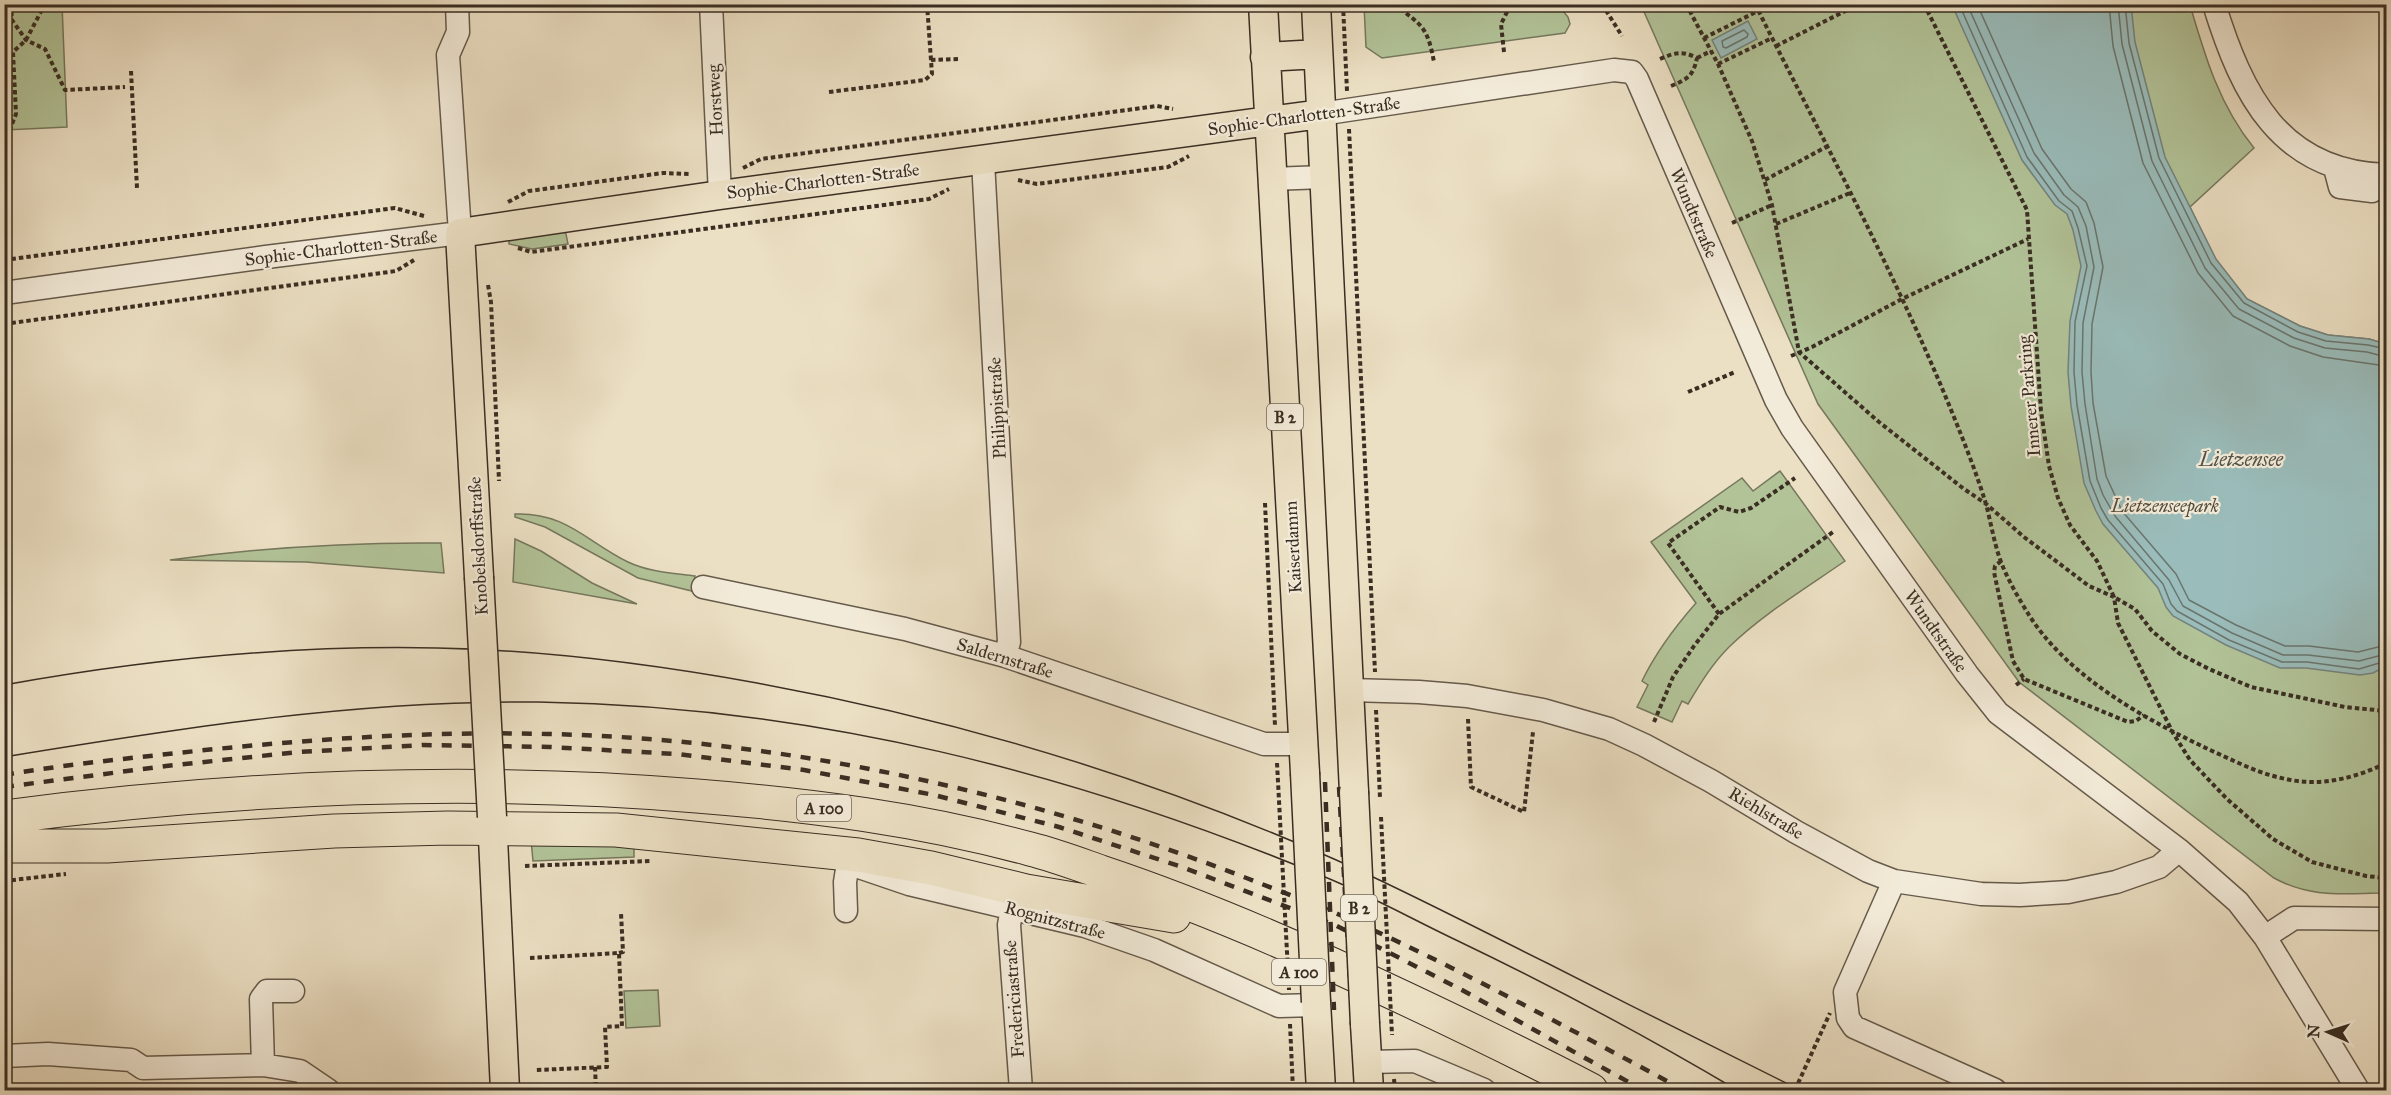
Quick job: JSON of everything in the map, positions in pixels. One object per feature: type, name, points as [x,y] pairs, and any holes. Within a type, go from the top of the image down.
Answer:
[{"type":"highway","name":"A 100","points":[[4,817],[89,806],[216,796],[436,784],[667,793],[841,809],[937,825],[1035,850],[1137,884],[1255,930],[1439,1014],[1591,1090]]},
{"type":"highway","name":"A 100","points":[[4,837],[45,830],[279,806],[453,800],[604,805],[747,816],[917,840],[982,852],[1053,873],[1174,916],[1423,1028],[1546,1090]]},
{"type":"highway","points":[[4,846],[106,846],[492,823],[616,830],[858,855],[931,868],[1026,891],[1174,916]]},
{"type":"main road","name":"Kaiserdamm","points":[[1263,4],[1321,1090]]},
{"type":"main road","name":"B 2","points":[[1316,4],[1369,1090]]},
{"type":"main road","points":[[1265,57],[1318,54]]},
{"type":"main road","name":"Sophie-Charlotten-Straße","points":[[460,233],[727,183],[983,160],[1321,114]]},
{"type":"main road","name":"Knobelsdorffstraße","points":[[460,233],[505,1090]]},
{"type":"street","name":"Knobelsdorffstraße","points":[[457,4],[458,32],[448,56],[460,233]]},
{"type":"street","name":"Horstweg","points":[[711,4],[718,156],[727,183]]},
{"type":"street","points":[[2214,4],[2230,51],[2259,109],[2286,139],[2319,161],[2335,168],[2362,174],[2385,175]]},
{"type":"street","name":"Sophie-Charlotten-Straße","points":[[1321,114],[1614,70],[1632,72],[1637,79]]},
{"type":"street","name":"Wundtstraße","points":[[1637,79],[1776,400],[1798,437],[1967,674],[1998,713],[2179,850],[2238,902],[2265,937],[2358,1090]]},
{"type":"street","name":"Philippistraße","points":[[983,160],[1009,642],[1005,656]]},
{"type":"street","points":[[1271,179],[1324,177]]},
{"type":"street","name":"Sophie-Charlotten-Straße","points":[[4,293],[460,233]]},
{"type":"street","name":"Saldernstraße","points":[[703,587],[905,629],[1005,656],[1264,744],[1302,744]]},
{"type":"street","name":"Riehlstraße","points":[[1350,690],[1467,696],[1543,710],[1609,729],[1702,776],[1868,871],[1894,881],[1981,894],[2020,895],[2068,892],[2116,882],[2159,867],[2179,850]]},
{"type":"street","name":"Rognitzstraße","points":[[787,859],[793,855],[849,863],[909,884],[1085,926],[1154,950],[1279,1006],[1316,1004]]},
{"type":"street","points":[[846,911],[845,882],[849,863]]},
{"type":"street","points":[[1894,881],[1845,992],[1839,1016],[1854,1026],[1995,1090]]},
{"type":"street","name":"Fredericiastraße","points":[[1012,908],[1009,924],[1021,1090]]},
{"type":"street","points":[[2265,937],[2294,918],[2386,919]]},
{"type":"street","points":[[263,1065],[261,999],[267,991],[293,991]]},
{"type":"street","points":[[4,1056],[48,1054],[131,1060],[143,1068],[263,1065],[300,1071],[328,1090]]},
{"type":"street","points":[[1367,1062],[1415,1061],[1484,1090]]},
{"type":"path","points":[[11,4],[12,20],[26,40],[45,49],[65,90],[125,87]]},
{"type":"path","points":[[7,160],[5,139],[16,114],[13,52],[26,40],[45,4]]},
{"type":"path","points":[[829,92],[925,80],[932,74],[927,5],[944,4]]},
{"type":"path","points":[[1343,4],[1347,74]]},
{"type":"path","points":[[1394,4],[1425,29],[1434,62]]},
{"type":"path","points":[[1504,52],[1501,24],[1511,4]]},
{"type":"path","points":[[1602,4],[1622,36]]},
{"type":"path","points":[[1686,4],[1739,108],[1765,180],[1776,224],[1799,352],[1879,422],[1985,503],[2024,537],[2089,586],[2135,609],[2152,631],[2180,654],[2251,687],[2344,707],[2386,711]]},
{"type":"path","points":[[1755,4],[1902,299],[1959,429],[1985,503],[2001,561],[2029,616],[2056,651],[2093,681],[2173,733],[2252,769],[2288,780],[2324,781],[2349,778],[2386,763]]},
{"type":"path","points":[[1776,46],[1859,4]]},
{"type":"path","name":"Innerer Parkring","points":[[1924,4],[2027,210],[2041,411],[2049,466],[2058,498],[2070,525],[2097,561],[2114,597],[2118,623],[2173,733],[2190,760],[2227,799],[2290,850],[2312,862],[2366,876],[2386,878]]},
{"type":"path","points":[[1704,38],[1758,11]]},
{"type":"path","points":[[1718,64],[1772,38]]},
{"type":"path","points":[[1697,58],[1711,51]]},
{"type":"path","points":[[1660,59],[1685,52],[1697,58]]},
{"type":"path","points":[[1671,86],[1688,79],[1694,71],[1697,58]]},
{"type":"path","points":[[931,60],[961,59]]},
{"type":"path","points":[[131,71],[137,188]]},
{"type":"path","points":[[727,183],[760,159],[1157,106],[1179,110]]},
{"type":"path","points":[[1350,146],[1374,663]]},
{"type":"path","points":[[1765,180],[1826,147]]},
{"type":"path","points":[[1011,178],[1037,184],[1168,166],[1195,153]]},
{"type":"path","points":[[503,204],[529,190],[663,172],[694,174]]},
{"type":"path","points":[[513,247],[531,252],[928,199],[958,185]]},
{"type":"path","points":[[1776,224],[1850,193]]},
{"type":"path","points":[[1732,223],[1772,205]]},
{"type":"path","points":[[4,260],[395,208],[422,216],[428,215]]},
{"type":"path","points":[[1791,356],[1902,299],[2028,239]]},
{"type":"path","points":[[4,324],[396,271],[421,255]]},
{"type":"path","points":[[488,282],[499,489]]},
{"type":"path","points":[[1688,392],[1735,372]]},
{"type":"path","points":[[1719,614],[1668,543],[1720,507],[1739,512],[1751,508],[1795,478]]},
{"type":"path","points":[[1654,722],[1673,677],[1719,614],[1833,532]]},
{"type":"path","points":[[2001,561],[1995,567],[1994,572],[2013,661],[2024,679],[2128,722],[2136,721],[2144,715]]},
{"type":"path","points":[[2016,685],[2024,679]]},
{"type":"path","points":[[1468,719],[1471,788],[1524,812],[1533,732]]},
{"type":"path","points":[[1377,727],[1380,802]]},
{"type":"path","points":[[1277,763],[1289,990]]},
{"type":"path","points":[[1381,814],[1392,1035]]},
{"type":"path","points":[[525,866],[661,861]]},
{"type":"path","points":[[530,958],[623,952],[621,913]]},
{"type":"path","points":[[536,1070],[607,1067],[605,1027],[622,1026],[619,953]]},
{"type":"path","points":[[1794,1090],[1839,1016]]},
{"type":"path","points":[[1291,1042],[1293,1090]]},
{"type":"path","points":[[595,1067],[596,1090]]},
{"type":"green space","points":[[4,5],[62,5],[67,127],[5,130]]},
{"type":"green space","points":[[1364,5],[1558,5],[1568,17],[1570,24],[1565,33],[1382,58],[1366,47]]},
{"type":"green space","name":"Lietzenseepark","points":[[1641,5],[2190,5],[2214,80],[2231,115],[2254,148],[2190,207],[2215,259],[2247,299],[2300,326],[2328,335],[2369,339],[2386,344],[2386,893],[2315,892],[2288,885],[2274,878],[2019,682],[1818,404]]},
{"type":"green space","points":[[564,231],[568,244],[532,249],[509,244],[509,239]]},
{"type":"green space","points":[[1780,471],[1845,561],[1770,612],[1729,647],[1712,667],[1688,704],[1682,701],[1672,722],[1637,707],[1648,685],[1642,681],[1653,660],[1696,603],[1651,542],[1742,478],[1753,491]]},
{"type":"green space","points":[[515,514],[533,515],[562,523],[613,554],[644,568],[695,576],[692,591],[638,578],[545,527],[515,517]]},
{"type":"green space","points":[[515,539],[541,551],[592,583],[637,604],[513,582]]},
{"type":"green space","points":[[441,543],[444,573],[306,562],[170,560],[305,547]]},
{"type":"green space","points":[[531,840],[634,844],[634,857],[533,861]]},
{"type":"green space","points":[[658,990],[660,1026],[626,1028],[624,991]]},
{"type":"water","name":"Lietzensee","points":[[1952,5],[2131,5],[2135,42],[2165,157],[2216,259],[2247,299],[2300,326],[2328,335],[2369,339],[2386,344],[2386,666],[2373,673],[2360,675],[2306,668],[2280,668],[2226,645],[2173,616],[2166,607],[2158,588],[2103,524],[2084,483],[2071,406],[2068,372],[2070,321],[2081,266],[2073,230],[2067,214],[2055,205],[2022,160]]},
{"type":"water","points":[[1748,21],[1757,39],[1721,58],[1712,40]]},
{"type":"tram line","points":[[4,685],[112,668],[220,656],[328,649],[477,649],[638,664],[757,683],[905,714],[1051,754],[1123,777],[1265,830],[1334,859],[1414,897],[1800,1090]]},
{"type":"tram line","points":[[4,757],[203,726],[270,718],[337,711],[471,703],[538,702],[640,706],[741,716],[841,731],[940,752],[1037,777],[1134,806],[1230,839],[1325,877],[1563,993],[1737,1090]]},
{"type":"railway","points":[[4,775],[240,747],[372,737],[503,733],[637,738],[816,759],[905,776],[993,797],[1165,848],[1249,879],[1340,915],[1427,956],[1684,1090]]},
{"type":"railway","points":[[4,787],[299,752],[423,745],[550,747],[677,754],[804,770],[934,795],[1059,827],[1179,866],[1335,925],[1462,990],[1643,1090]]},
{"type":"railway","points":[[1325,782],[1334,1010]]},
{"type":"railway","points":[[1339,787],[1352,1018]]}]
